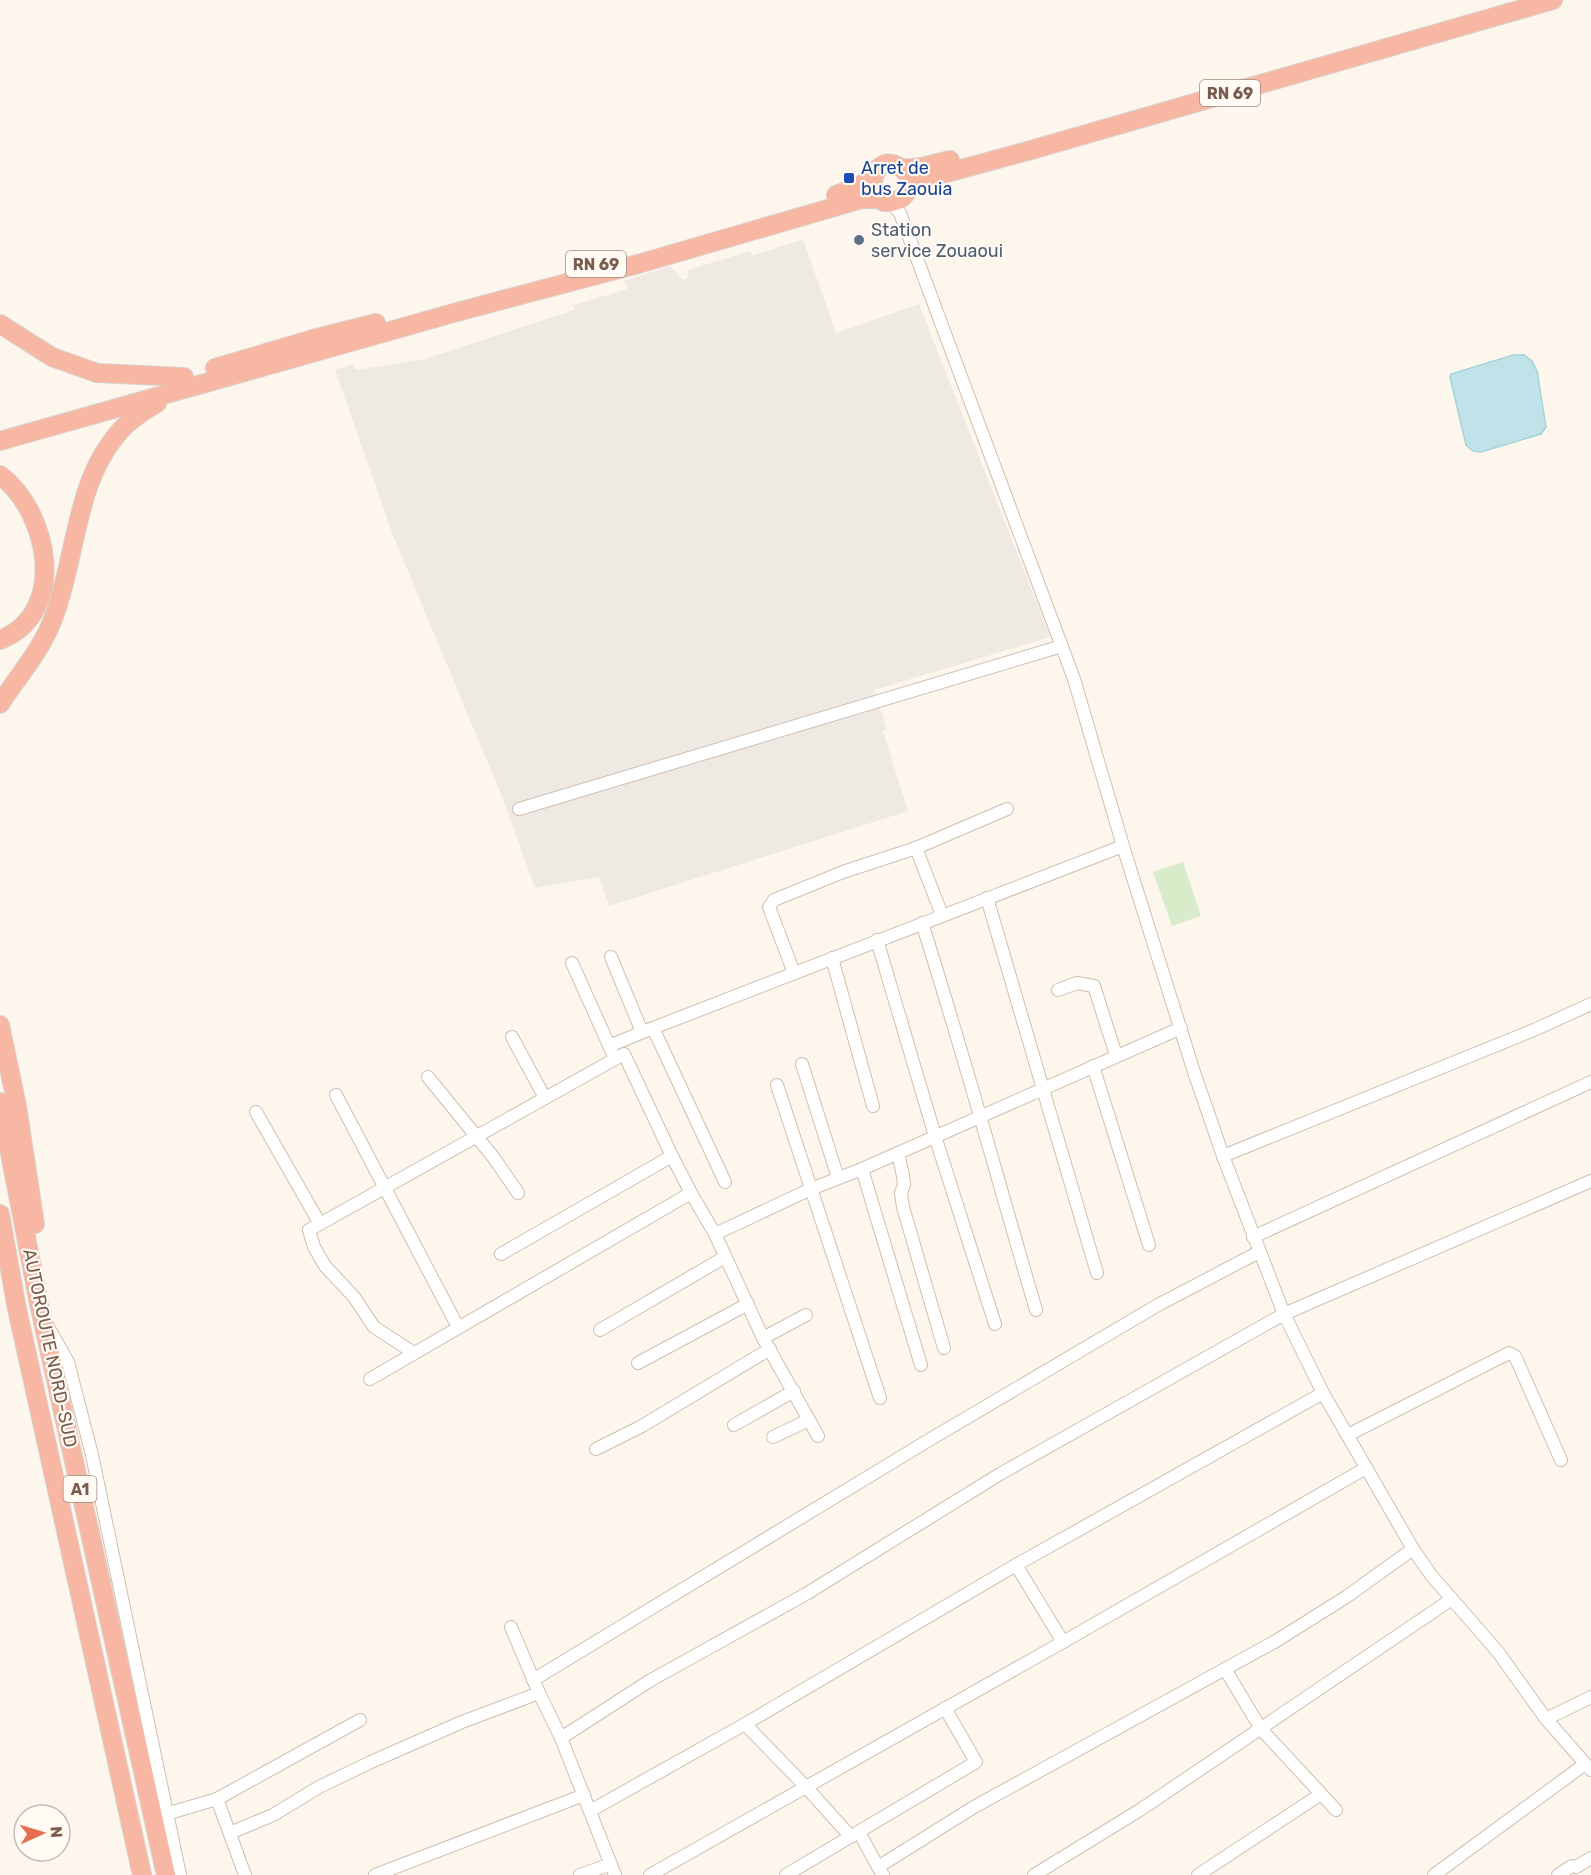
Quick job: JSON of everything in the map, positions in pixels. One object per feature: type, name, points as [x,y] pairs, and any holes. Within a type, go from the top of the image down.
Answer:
[{"type":"highway","name":"RN 69","points":[[903,169],[931,165],[1026,139],[1517,0]]},
{"type":"highway","name":"RN 69","points":[[904,199],[917,181],[1553,0]]},
{"type":"highway","points":[[894,165],[903,169],[908,177],[904,199],[883,200],[877,196],[872,186],[876,172],[884,166],[894,165]]},
{"type":"highway","name":"RN 69","points":[[0,441],[183,384],[313,339],[435,308],[761,218],[855,188],[873,177]]},
{"type":"highway","name":"RN 69","points":[[0,430],[457,312],[647,261],[862,199],[883,200]]},
{"type":"highway","points":[[0,324],[52,357],[97,373],[183,384]]},
{"type":"highway","points":[[0,704],[32,660],[53,619],[64,586],[80,513],[104,453],[128,424],[183,384]]},
{"type":"highway","points":[[0,475],[20,497],[36,526],[42,543],[45,575],[43,593],[36,610],[8,637],[0,640]]},
{"type":"highway","points":[[0,1025],[17,1106],[35,1218],[41,1310]]},
{"type":"highway","name":"AUTOROUTE NORD-SUD","points":[[0,1102],[41,1310],[166,1875]]},
{"type":"highway","name":"AUTOROUTE NORD-SUD","points":[[0,1214],[16,1310],[142,1875]]},
{"type":"highway","points":[[0,1244],[16,1310]]},
{"type":"street","points":[[904,199],[1074,679],[1123,846],[1222,1156],[1284,1314],[1323,1393],[1413,1549],[1431,1575],[1498,1652],[1546,1719],[1588,1767],[1434,1875]]},
{"type":"street","points":[[519,809],[1062,646]]},
{"type":"street","points":[[794,973],[769,907],[774,900],[843,872],[916,848],[1007,809]]},
{"type":"street","points":[[614,1044],[1123,846]]},
{"type":"street","points":[[916,848],[942,915]]},
{"type":"street","points":[[987,898],[1097,1273]]},
{"type":"street","points":[[922,923],[969,1076],[1036,1310]]},
{"type":"street","points":[[877,940],[935,1136],[995,1324]]},
{"type":"street","points":[[611,957],[725,1182]]},
{"type":"street","points":[[832,958],[873,1106]]},
{"type":"street","points":[[572,963],[691,1193],[715,1234],[766,1343],[818,1436]]},
{"type":"street","points":[[1058,990],[1077,983],[1094,986],[1116,1055]]},
{"type":"street","points":[[1222,1156],[1534,1030],[1591,1004]]},
{"type":"street","points":[[715,1234],[811,1189],[862,1169],[1181,1028]]},
{"type":"street","points":[[512,1037],[545,1098]]},
{"type":"street","points":[[414,1353],[374,1327],[354,1297],[325,1266],[314,1247],[309,1230],[619,1056]]},
{"type":"street","points":[[802,1064],[838,1178]]},
{"type":"street","points":[[1094,1066],[1149,1245]]},
{"type":"street","points":[[428,1077],[477,1136],[518,1193]]},
{"type":"street","points":[[1252,1237],[1591,1082]]},
{"type":"street","points":[[777,1085],[880,1398]]},
{"type":"street","points":[[336,1095],[458,1327]]},
{"type":"street","points":[[256,1112],[321,1224]]},
{"type":"street","points":[[898,1153],[904,1185],[901,1193],[903,1207],[944,1348]]},
{"type":"street","points":[[501,1254],[672,1156]]},
{"type":"street","points":[[862,1169],[921,1365]]},
{"type":"street","points":[[561,1738],[651,1680],[806,1594],[1000,1474],[1284,1314],[1591,1181]]},
{"type":"street","points":[[370,1378],[691,1193]]},
{"type":"street","points":[[533,1680],[939,1434],[1158,1305],[1259,1252]]},
{"type":"street","points":[[600,1330],[725,1257]]},
{"type":"street","points":[[638,1363],[748,1304]]},
{"type":"street","points":[[41,1310],[64,1352],[73,1375],[180,1875]]},
{"type":"street","points":[[596,1449],[642,1426],[806,1316]]},
{"type":"street","points":[[1348,1435],[1509,1353],[1515,1356],[1561,1460]]},
{"type":"street","points":[[734,1425],[794,1391]]},
{"type":"street","points":[[590,1811],[745,1724],[1016,1565],[1323,1393]]},
{"type":"street","points":[[774,1437],[809,1419]]},
{"type":"street","points":[[650,1875],[1366,1468]]},
{"type":"street","points":[[745,1724],[855,1835],[880,1871],[974,1807],[1276,1641],[1346,1597],[1413,1549]]},
{"type":"street","points":[[1016,1565],[1063,1642]]},
{"type":"street","points":[[1034,1875],[1140,1810],[1452,1599]]},
{"type":"street","points":[[511,1627],[538,1693],[561,1738],[613,1869],[580,1875]]},
{"type":"street","points":[[1225,1669],[1261,1729],[1336,1810]]},
{"type":"street","points":[[230,1833],[273,1815],[319,1787],[371,1762],[462,1722],[538,1693]]},
{"type":"street","points":[[1546,1719],[1591,1697]]},
{"type":"street","points":[[786,1875],[976,1762],[945,1708]]},
{"type":"street","points":[[166,1814],[217,1799],[360,1720]]},
{"type":"street","points":[[1198,1875],[1321,1794]]},
{"type":"street","points":[[375,1875],[584,1795]]},
{"type":"street","points":[[217,1799],[245,1875]]},
{"type":"street","points":[[1558,1875],[1591,1858]]},
{"type":"shaded area","points":[[803,239],[836,333],[919,304],[1050,637],[874,690],[887,729],[883,731],[908,811],[609,906],[599,877],[535,888],[503,799],[394,538],[335,370],[353,364],[355,370],[425,359],[574,310],[574,305],[627,289],[624,281],[670,266],[683,280],[688,278],[688,270],[750,251],[752,256]]},
{"type":"green space","points":[[1183,862],[1201,916],[1172,926],[1153,872]]},
{"type":"water","points":[[1513,355],[1524,355],[1532,361],[1537,371],[1546,427],[1541,434],[1481,452],[1473,451],[1466,445],[1451,374]]},
{"type":"place","name":"Arret de bus Zaouia","points":[[849,178]]},
{"type":"place","name":"Station service Zouaoui","points":[[859,240]]}]
